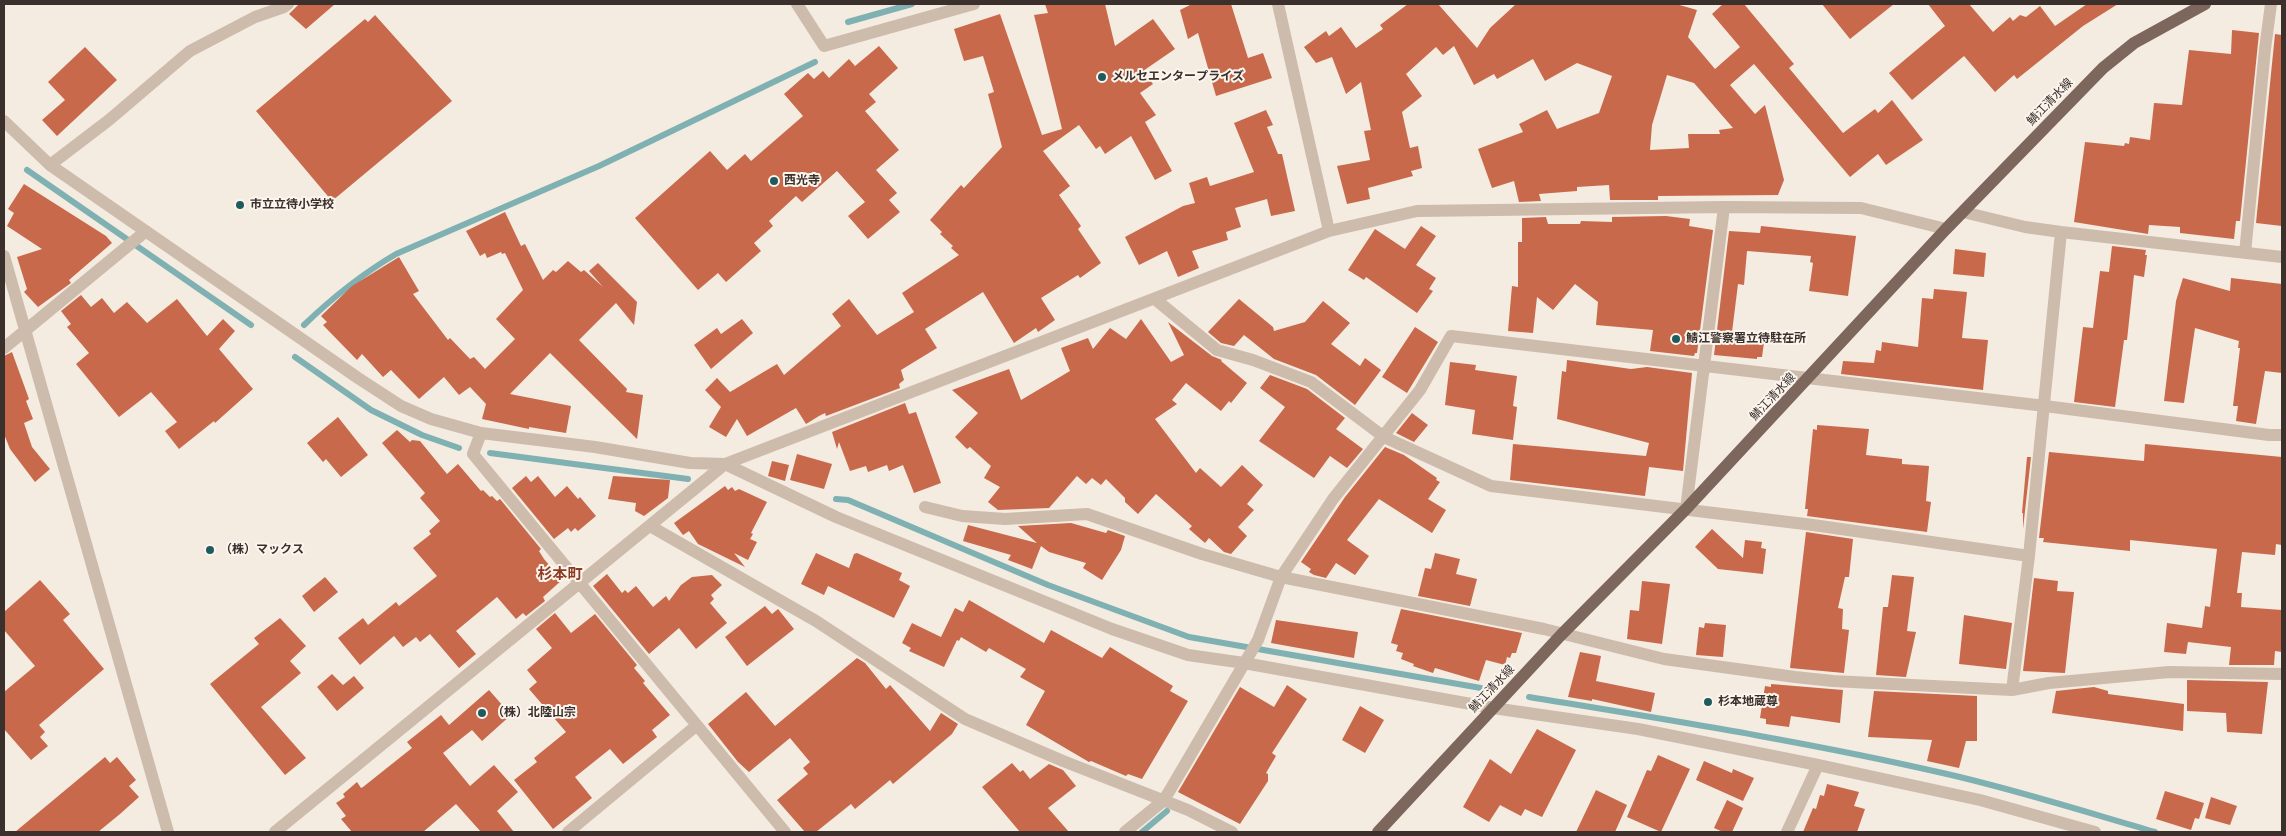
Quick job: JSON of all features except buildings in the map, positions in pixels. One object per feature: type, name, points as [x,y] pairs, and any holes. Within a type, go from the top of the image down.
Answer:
[{"type":"main road","name":"鯖江清水線","points":[[1378,832],[1561,635],[1686,509],[1946,229],[2103,68],[2134,43],[2205,4]]},
{"type":"street","points":[[50,164],[109,120],[190,52],[255,17],[288,4]]},
{"type":"street","points":[[797,4],[824,46],[974,4]]},
{"type":"street","points":[[1278,4],[1329,231]]},
{"type":"street","points":[[2245,253],[2271,4]]},
{"type":"street","points":[[4,121],[50,164],[142,234],[401,406],[431,419],[481,433],[595,447],[690,463],[724,464],[836,517],[1112,629],[1188,655],[1246,659],[1493,708],[1638,729],[1980,800],[2095,832]]},
{"type":"street","points":[[1686,509],[1724,207]]},
{"type":"street","points":[[275,832],[724,464],[1046,338],[1155,299],[1329,231],[1417,211],[1724,207],[1860,208],[1946,229]]},
{"type":"street","points":[[1963,212],[2025,227],[2282,257]]},
{"type":"street","points":[[2012,690],[2029,556],[2061,232]]},
{"type":"street","points":[[4,348],[142,234]]},
{"type":"street","points":[[4,256],[168,832]]},
{"type":"street","points":[[1155,299],[1217,350],[1252,360],[1311,382],[1384,437],[1491,486],[1813,524],[2029,556]]},
{"type":"street","points":[[1125,832],[1163,801],[1258,640],[1281,577],[1333,499],[1420,390],[1451,336],[2045,406],[2269,435],[2282,435]]},
{"type":"street","points":[[481,433],[473,454],[785,832]]},
{"type":"street","points":[[925,507],[962,516],[1005,519],[1087,514],[1202,554],[1281,577],[1544,629],[1561,635],[1664,659],[1795,677],[1833,681],[2012,690],[2049,683],[2168,672],[2282,674]]},
{"type":"street","points":[[650,526],[816,621],[965,719],[1188,810],[1232,832]]},
{"type":"street","points":[[568,832],[696,726]]},
{"type":"street","points":[[1787,832],[1818,765]]},
{"type":"waterway","points":[[848,22],[912,4]]},
{"type":"waterway","points":[[304,325],[348,286],[396,254],[599,166],[815,62]]},
{"type":"waterway","points":[[27,170],[251,325]]},
{"type":"waterway","points":[[295,357],[371,410],[422,435],[459,448]]},
{"type":"waterway","points":[[490,453],[688,479]]},
{"type":"waterway","points":[[836,499],[848,500],[1048,585],[1189,637],[1481,688]]},
{"type":"waterway","points":[[1529,697],[1739,732],[1895,762],[1999,787],[2155,832]]},
{"type":"waterway","points":[[1142,832],[1167,811]]},
{"type":"place","name":"メルセエンタープライズ","points":[[1102,77]]},
{"type":"place","name":"西光寺","points":[[774,181]]},
{"type":"place","name":"市立立待小学校","points":[[240,205]]},
{"type":"place","name":"鯖江警察署立待駐在所","points":[[1676,339]]},
{"type":"place","name":"（株）マックス","points":[[210,550]]},
{"type":"place","name":"杉本地蔵尊","points":[[1708,702]]},
{"type":"place","name":"（株）北陸山宗","points":[[482,713]]},
{"type":"district","name":"杉本町","points":[[560,575]]}]
